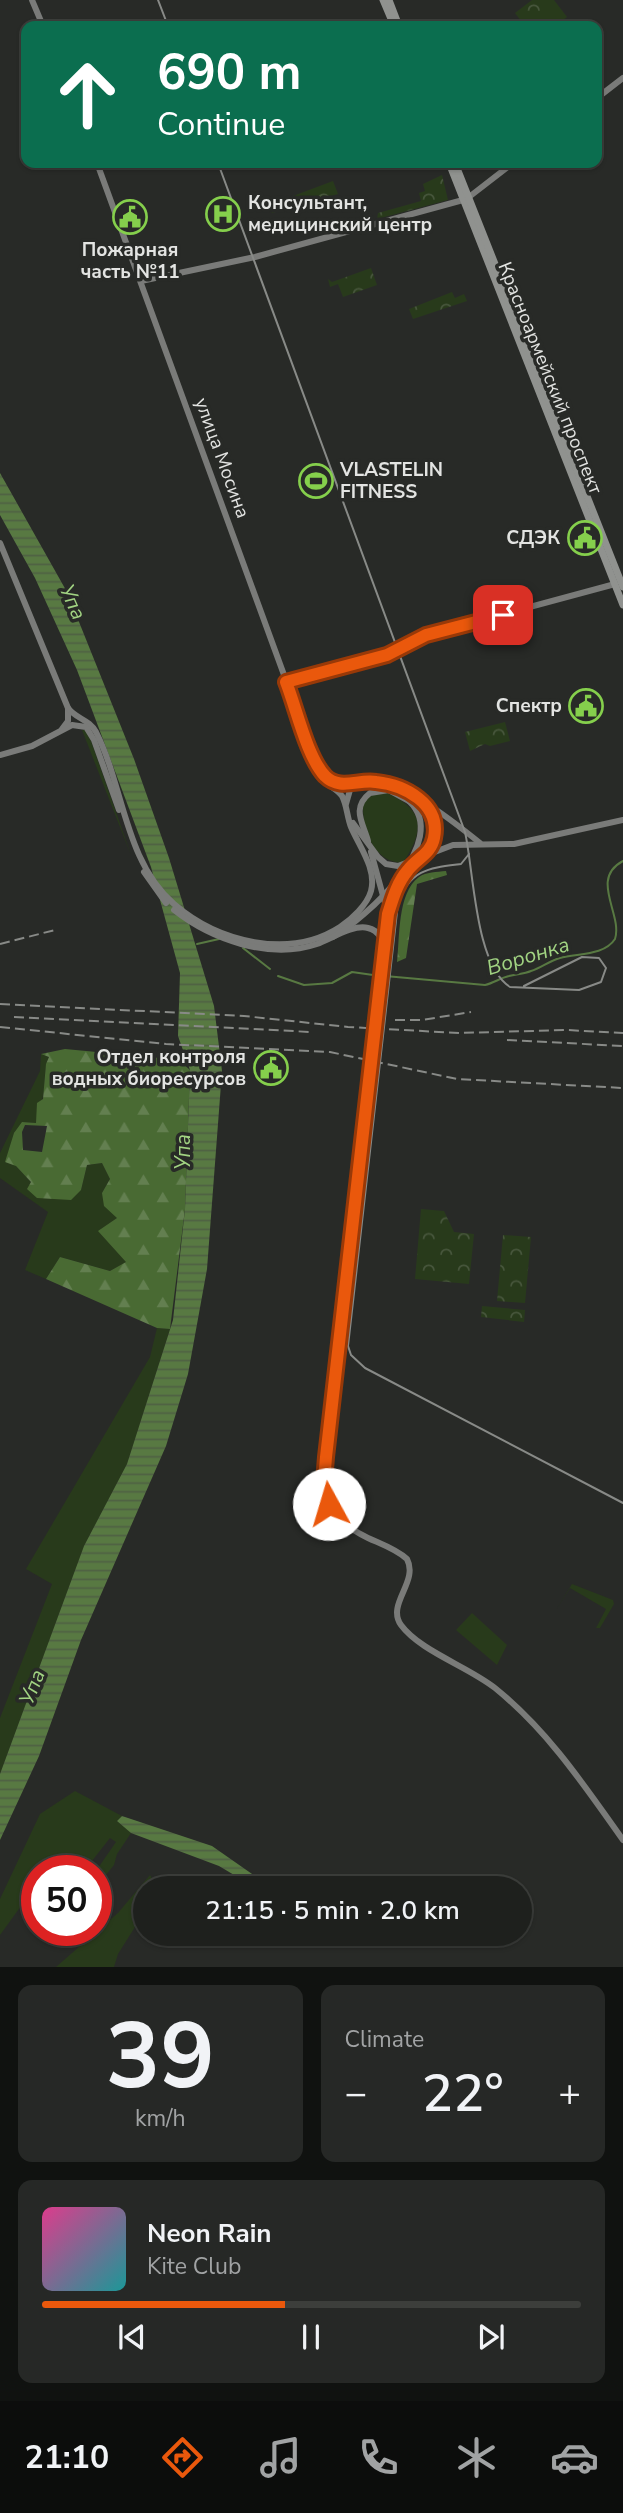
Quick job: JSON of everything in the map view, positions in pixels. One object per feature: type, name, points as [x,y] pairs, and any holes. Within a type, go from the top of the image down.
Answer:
[{"type":"main road","points":[[32,0],[41,21]]},
{"type":"main road","points":[[383,0],[392,21]]},
{"type":"main road","points":[[389,0],[397,21]]},
{"type":"main road","points":[[602,95],[623,78]]},
{"type":"main road","name":"улица Мосина","points":[[99,168],[322,779],[341,795],[348,815]]},
{"type":"main road","name":"Красноармейский проспект","points":[[451,168],[466,198],[620,583],[623,605]]},
{"type":"main road","name":"Красноармейский проспект","points":[[457,168],[466,198]]},
{"type":"main road","points":[[141,281],[254,257],[466,198],[506,168]]},
{"type":"main road","points":[[0,542],[68,708],[68,721],[60,730]]},
{"type":"main road","points":[[286,682],[387,655],[426,635],[620,583]]},
{"type":"main road","points":[[68,708],[94,729],[133,844],[154,882],[180,909],[214,929],[274,945],[310,941],[348,922],[366,902],[372,889],[366,857],[348,815]]},
{"type":"main road","points":[[0,755],[32,746],[75,724],[86,727],[145,874],[161,897],[181,915],[206,930],[242,943],[278,950],[305,947],[366,927],[376,932],[382,940],[385,953]]},
{"type":"main road","points":[[316,763],[335,782],[371,781],[405,791],[482,844]]},
{"type":"main road","points":[[333,937],[358,922],[381,901],[418,843],[421,821],[409,801],[371,781]]},
{"type":"main road","points":[[345,807],[350,790],[359,783]]},
{"type":"main road","points":[[388,914],[359,816],[360,805],[372,792],[389,790]]},
{"type":"main road","points":[[425,855],[435,834],[434,819],[428,807]]},
{"type":"main road","points":[[348,815],[369,846],[386,864],[398,866],[414,863]]},
{"type":"main road","points":[[623,820],[514,844],[469,843],[425,855],[414,863],[398,885],[388,914],[325,1473],[329,1504],[340,1521],[400,1553],[409,1564],[410,1576],[397,1613],[401,1626],[492,1685],[546,1734],[623,1840]]},
{"type":"main road","points":[[467,833],[469,843]]},
{"type":"green space","points":[[532,0],[554,0],[567,17],[562,21],[521,21],[515,13]]},
{"type":"green space","points":[[442,175],[448,200],[377,219],[378,213],[421,201],[419,193],[425,191],[423,184]]},
{"type":"green space","points":[[333,181],[338,194],[272,213],[269,205]]},
{"type":"green space","points":[[371,268],[377,285],[343,297],[338,284],[330,287],[328,279],[332,282]]},
{"type":"green space","points":[[452,292],[455,298],[464,294],[467,301],[413,319],[409,309]]},
{"type":"green space","points":[[505,722],[510,741],[490,746],[485,744],[470,751],[465,732]]},
{"type":"green space","points":[[82,730],[85,730],[91,741],[131,855]]},
{"type":"green space","points":[[387,793],[409,807],[418,822],[415,841],[403,863],[384,857],[371,843],[367,834],[363,803],[373,794]]},
{"type":"green space","points":[[446,871],[447,875],[417,884],[406,958],[397,962],[403,905],[412,884],[422,875]]},
{"type":"green space","points":[[65,1049],[170,1059],[181,1062],[190,1070],[185,1209],[170,1329],[157,1328],[46,1279],[60,1257],[110,1271],[126,1262],[98,1231],[117,1218],[104,1206],[102,1193],[110,1179],[102,1163],[87,1165],[81,1190],[71,1200],[37,1198],[27,1189],[31,1182],[16,1166],[5,1162],[14,1133],[22,1122],[36,1123],[37,1103],[43,1099],[49,1057],[41,1054]],"holes":[[[25,1125],[47,1126],[42,1152],[23,1150],[22,1132]]]},
{"type":"green space","points":[[41,1054],[49,1057],[43,1096],[36,1123],[22,1122],[16,1166],[31,1182],[37,1198],[52,1198],[81,1190],[87,1165],[102,1163],[110,1179],[102,1193],[117,1218],[99,1231],[127,1262],[110,1271],[60,1257],[46,1279],[25,1270],[48,1212],[0,1178],[0,1153],[40,1071]]},
{"type":"green space","points":[[421,1209],[444,1211],[454,1232],[474,1234],[469,1284],[415,1279]]},
{"type":"green space","points":[[503,1235],[531,1237],[525,1303],[497,1301]]},
{"type":"green space","points":[[482,1306],[525,1310],[524,1322],[481,1317]]},
{"type":"green space","points":[[157,1328],[170,1329],[127,1464],[84,1546],[0,1774],[0,1718],[52,1584],[26,1569],[150,1357]]},
{"type":"green space","points":[[572,1584],[613,1600],[614,1604],[600,1628],[596,1628],[606,1609],[570,1588],[556,1610]]},
{"type":"green space","points":[[472,1613],[507,1645],[497,1665],[456,1630]]},
{"type":"green space","points":[[75,1791],[122,1816],[117,1821],[131,1833],[117,1854],[112,1867],[112,1855],[107,1855],[116,1842],[110,1838],[97,1855],[21,1855],[21,1906],[0,1935],[0,1899],[40,1814]]},
{"type":"green space","points":[[133,1895],[133,1930],[118,1954],[114,1967],[56,1967],[80,1946],[112,1946],[112,1918]]},
{"type":"shaded area","points":[[0,473],[67,592],[134,759],[169,858],[214,1006],[222,1071],[207,1269],[188,1374],[166,1446],[81,1640],[39,1756],[0,1840],[0,1774],[84,1546],[127,1464],[173,1320],[185,1209],[190,1070],[178,1036],[180,973],[151,867],[77,670],[35,578],[0,515]]},
{"type":"shaded area","points":[[122,1816],[212,1846],[255,1876],[236,1876],[219,1866],[131,1833],[117,1821]]},
{"type":"waterway","name":"Воронка","points":[[385,976],[485,985],[528,972],[560,958],[604,948],[615,939],[616,929],[609,897],[609,877],[613,868],[623,861]]},
{"type":"waterway","name":"Воронка","points":[[197,944],[219,939]]},
{"type":"waterway","name":"Воронка","points":[[243,948],[270,969]]},
{"type":"waterway","name":"Воронка","points":[[278,976],[304,985],[332,983],[352,972],[380,976]]},
{"type":"tram line","points":[[158,0],[166,21]]},
{"type":"tram line","points":[[220,168],[465,832],[478,916],[489,959],[498,976],[510,987],[579,990],[601,982],[606,968],[599,958],[582,957],[524,986]]},
{"type":"tram line","points":[[469,854],[461,864],[422,872],[409,883],[398,903],[348,1346],[351,1355],[365,1368],[623,1503]]},
{"type":"railway","points":[[0,944],[55,930]]},
{"type":"railway","points":[[0,1004],[244,1016],[348,1027],[459,1033],[567,1030],[623,1033]]},
{"type":"railway","points":[[395,1020],[422,1020],[471,1012]]},
{"type":"railway","points":[[14,1017],[311,1032]]},
{"type":"railway","points":[[0,1027],[166,1044],[330,1052],[457,1079],[623,1088]]},
{"type":"railway","points":[[507,1040],[623,1046]]},
{"type":"place","name":"Консультант, медицинский центр","points":[[223,214]]},
{"type":"place","name":"Пожарная часть №11","points":[[130,217]]},
{"type":"place","name":"VLASTELIN FITNESS","points":[[316,481]]},
{"type":"place","name":"СДЭК","points":[[585,538]]},
{"type":"place","name":"Спектр","points":[[586,706]]},
{"type":"place","name":"Отдел контроля водных биоресурсов","points":[[271,1068]]},
{"type":"route","points":[[329,1504],[324,1482],[326,1457],[388,914],[401,880],[414,863],[431,848],[435,828],[428,807],[405,791],[374,781],[347,785],[326,777],[316,763],[286,682],[387,655],[426,635],[503,615]]},
{"type":"water label","name":"Упа","points":[[73,602]]},
{"type":"water label","name":"Упа","points":[[183,1152]]},
{"type":"water label","name":"Упа","points":[[32,1687]]}]
